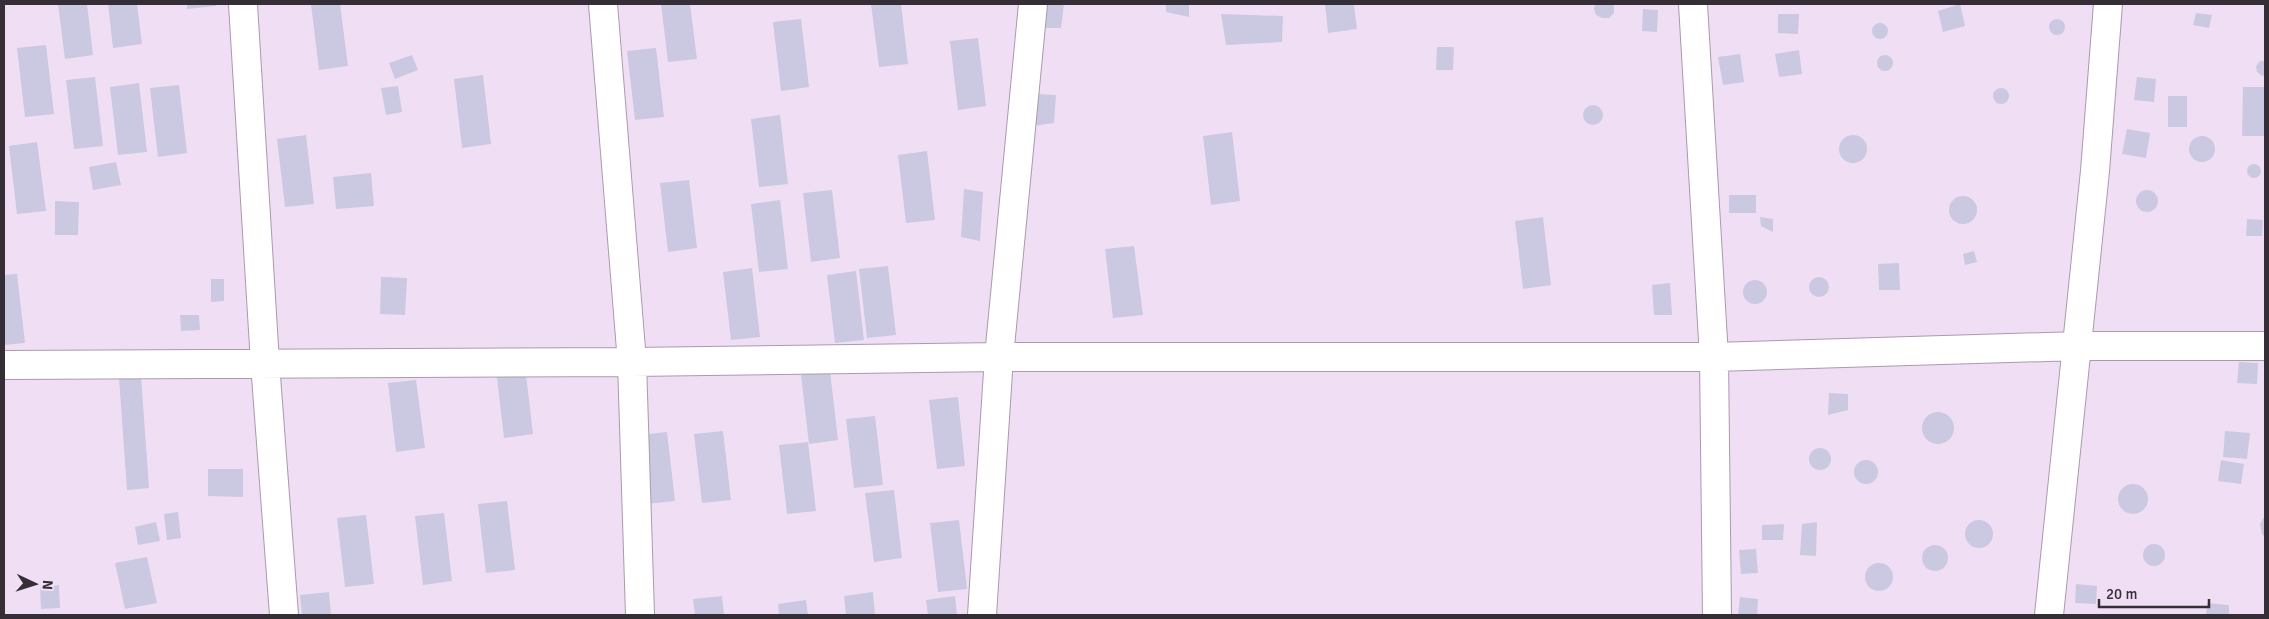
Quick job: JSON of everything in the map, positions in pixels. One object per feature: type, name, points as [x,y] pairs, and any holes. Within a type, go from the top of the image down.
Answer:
[{"type":"street","points":[[243,4],[284,615]]},
{"type":"street","points":[[603,4],[632,362],[640,615]]},
{"type":"street","points":[[982,615],[999,357],[1033,4]]},
{"type":"street","points":[[1693,4],[1714,357],[1717,615]]},
{"type":"street","points":[[2048,615],[2078,346],[2108,4]]},
{"type":"street","points":[[4,365],[632,362],[999,357],[1714,357],[2078,346],[2265,346]]},
{"type":"building","points":[[58,4],[87,4],[93,55],[65,59]]},
{"type":"building","points":[[108,4],[137,4],[142,44],[113,48]]},
{"type":"building","points":[[187,4],[216,4],[216,6],[187,9]]},
{"type":"building","points":[[311,4],[340,4],[348,66],[319,70]]},
{"type":"building","points":[[661,4],[690,4],[697,59],[668,62]]},
{"type":"building","points":[[871,4],[901,4],[908,64],[879,67]]},
{"type":"building","points":[[1043,4],[1064,4],[1061,28],[1042,28]]},
{"type":"building","points":[[1166,4],[1189,4],[1189,17],[1166,12]]},
{"type":"building","points":[[1325,4],[1354,4],[1357,29],[1328,33]]},
{"type":"building","points":[[1595,4],[1614,4],[1614,13],[1609,18],[1602,18],[1596,15]]},
{"type":"building","points":[[1960,4],[1965,26],[1943,32],[1938,11]]},
{"type":"building","points":[[1643,9],[1658,10],[1657,32],[1642,31]]},
{"type":"building","points":[[2196,13],[2212,15],[2209,28],[2193,25]]},
{"type":"building","points":[[1221,14],[1283,16],[1282,42],[1226,45]]},
{"type":"building","points":[[1778,14],[1799,14],[1798,34],[1778,33]]},
{"type":"building","points":[[801,19],[809,87],[781,91],[773,22]]},
{"type":"building","points":[[2057,19],[2065,27],[2057,35],[2049,27]]},
{"type":"building","points":[[1877,23],[1883,23],[1888,28],[1886,37],[1877,39],[1872,34],[1872,28]]},
{"type":"building","points":[[978,38],[986,106],[958,110],[950,41]]},
{"type":"building","points":[[46,45],[54,114],[25,117],[17,48]]},
{"type":"building","points":[[1437,47],[1454,47],[1453,70],[1436,70]]},
{"type":"building","points":[[656,48],[664,117],[635,120],[627,51]]},
{"type":"building","points":[[1799,50],[1802,74],[1779,77],[1775,54]]},
{"type":"building","points":[[1740,54],[1744,82],[1723,85],[1718,57]]},
{"type":"building","points":[[412,55],[418,70],[395,79],[389,63]]},
{"type":"building","points":[[1885,55],[1891,57],[1893,63],[1891,69],[1885,71],[1879,69],[1877,63],[1879,57]]},
{"type":"building","points":[[2260,61],[2265,61],[2265,75],[2262,76],[2257,72],[2256,66]]},
{"type":"building","points":[[483,75],[491,144],[462,148],[454,79]]},
{"type":"building","points":[[95,77],[103,146],[74,149],[66,80]]},
{"type":"building","points":[[2137,77],[2156,79],[2154,102],[2134,100]]},
{"type":"building","points":[[139,83],[147,152],[118,155],[110,87]]},
{"type":"building","points":[[179,85],[187,153],[158,157],[150,88]]},
{"type":"building","points":[[398,86],[402,112],[386,115],[381,88]]},
{"type":"building","points":[[2243,87],[2265,87],[2265,136],[2242,136]]},
{"type":"building","points":[[2001,88],[2007,90],[2009,96],[2007,102],[2001,104],[1995,102],[1993,96],[1995,90]]},
{"type":"building","points":[[1036,94],[1056,95],[1054,123],[1032,126]]},
{"type":"building","points":[[2168,96],[2187,96],[2187,127],[2168,127]]},
{"type":"building","points":[[1589,105],[1597,105],[1603,111],[1603,119],[1597,125],[1589,125],[1583,119],[1583,111]]},
{"type":"building","points":[[780,115],[788,184],[759,187],[751,119]]},
{"type":"building","points":[[2127,129],[2150,133],[2146,158],[2122,154]]},
{"type":"building","points":[[1232,132],[1240,201],[1211,205],[1203,136]]},
{"type":"building","points":[[306,135],[314,204],[285,207],[277,139]]},
{"type":"building","points":[[1853,135],[1863,139],[1867,149],[1863,159],[1853,163],[1843,159],[1839,149],[1843,139]]},
{"type":"building","points":[[2202,136],[2211,140],[2215,149],[2211,158],[2202,162],[2193,158],[2189,149],[2193,140]]},
{"type":"building","points":[[37,142],[46,211],[17,214],[9,146]]},
{"type":"building","points":[[927,151],[935,220],[906,223],[898,155]]},
{"type":"building","points":[[116,162],[121,185],[93,190],[89,167]]},
{"type":"building","points":[[2251,164],[2257,164],[2261,171],[2257,178],[2251,178],[2247,174],[2247,168]]},
{"type":"building","points":[[371,173],[374,206],[336,209],[333,177]]},
{"type":"building","points":[[689,180],[697,248],[668,252],[660,183]]},
{"type":"building","points":[[964,189],[983,192],[980,241],[961,237]]},
{"type":"building","points":[[832,190],[840,258],[811,262],[803,193]]},
{"type":"building","points":[[2143,190],[2151,190],[2158,197],[2158,205],[2151,212],[2143,212],[2136,205],[2136,197]]},
{"type":"building","points":[[1729,195],[1756,195],[1756,213],[1729,213]]},
{"type":"building","points":[[1963,196],[1973,200],[1977,210],[1973,220],[1963,224],[1953,220],[1949,210],[1953,200]]},
{"type":"building","points":[[780,200],[788,269],[759,272],[751,204]]},
{"type":"building","points":[[55,201],[79,202],[78,235],[55,235]]},
{"type":"building","points":[[1543,217],[1551,285],[1523,289],[1515,221]]},
{"type":"building","points":[[1760,217],[1773,219],[1773,232],[1761,226]]},
{"type":"building","points":[[2247,219],[2263,220],[2262,236],[2246,236]]},
{"type":"building","points":[[1134,246],[1143,315],[1113,318],[1105,249]]},
{"type":"building","points":[[1974,251],[1977,262],[1965,265],[1963,254]]},
{"type":"building","points":[[1899,263],[1900,290],[1879,290],[1878,264]]},
{"type":"building","points":[[888,266],[896,335],[867,338],[859,269]]},
{"type":"building","points":[[752,268],[760,337],[731,340],[723,272]]},
{"type":"building","points":[[856,271],[864,340],[835,343],[827,275]]},
{"type":"building","points":[[17,274],[25,343],[4,345],[4,275]]},
{"type":"building","points":[[381,277],[407,278],[405,315],[380,314]]},
{"type":"building","points":[[1815,277],[1823,277],[1829,283],[1829,291],[1823,297],[1815,297],[1809,291],[1809,283]]},
{"type":"building","points":[[211,279],[224,279],[224,301],[211,302]]},
{"type":"building","points":[[1755,280],[1763,284],[1767,292],[1763,300],[1755,304],[1747,300],[1743,292],[1747,284]]},
{"type":"building","points":[[1670,283],[1672,315],[1654,315],[1652,285]]},
{"type":"building","points":[[180,315],[199,315],[200,330],[181,331]]},
{"type":"building","points":[[2239,362],[2258,363],[2257,384],[2237,383]]},
{"type":"building","points":[[525,366],[533,434],[504,438],[496,369]]},
{"type":"building","points":[[830,371],[838,440],[809,444],[801,375]]},
{"type":"building","points":[[141,376],[149,488],[127,490],[119,378]]},
{"type":"building","points":[[416,380],[425,448],[396,452],[388,383]]},
{"type":"building","points":[[1829,393],[1848,394],[1848,410],[1828,415]]},
{"type":"building","points":[[958,397],[965,466],[937,469],[929,400]]},
{"type":"building","points":[[1938,412],[1949,417],[1954,428],[1949,439],[1938,444],[1927,439],[1922,428],[1927,417]]},
{"type":"building","points":[[875,416],[883,485],[854,488],[846,419]]},
{"type":"building","points":[[723,431],[731,500],[702,503],[694,434]]},
{"type":"building","points":[[2225,431],[2250,433],[2247,459],[2223,457]]},
{"type":"building","points":[[667,432],[675,501],[646,504],[638,435]]},
{"type":"building","points":[[808,442],[816,511],[787,514],[779,445]]},
{"type":"building","points":[[1820,448],[1828,451],[1831,459],[1828,467],[1820,470],[1812,467],[1809,459],[1812,451]]},
{"type":"building","points":[[1861,460],[1871,460],[1878,467],[1878,477],[1871,484],[1861,484],[1854,477],[1854,467]]},
{"type":"building","points":[[2221,460],[2244,464],[2241,484],[2218,481]]},
{"type":"building","points":[[208,469],[243,469],[243,497],[208,496]]},
{"type":"building","points":[[2133,484],[2144,488],[2148,499],[2144,510],[2133,514],[2122,510],[2118,499],[2122,488]]},
{"type":"building","points":[[894,490],[902,558],[874,562],[865,493]]},
{"type":"building","points":[[507,501],[515,570],[486,573],[478,504]]},
{"type":"building","points":[[178,512],[181,538],[167,540],[164,514]]},
{"type":"building","points":[[444,513],[452,581],[423,585],[415,516]]},
{"type":"building","points":[[366,515],[374,584],[345,587],[337,518]]},
{"type":"building","points":[[2265,515],[2265,538],[2260,524]]},
{"type":"building","points":[[959,520],[967,589],[938,592],[930,523]]},
{"type":"building","points":[[1979,520],[1989,524],[1993,534],[1989,544],[1979,548],[1969,544],[1965,534],[1969,524]]},
{"type":"building","points":[[156,522],[160,541],[138,545],[135,527]]},
{"type":"building","points":[[1817,522],[1816,556],[1800,555],[1802,524]]},
{"type":"building","points":[[1784,524],[1783,540],[1762,540],[1762,525]]},
{"type":"building","points":[[2154,544],[2162,547],[2165,555],[2162,563],[2154,566],[2146,563],[2143,555],[2146,547]]},
{"type":"building","points":[[1935,545],[1945,548],[1948,558],[1945,568],[1935,571],[1925,568],[1922,558],[1925,548]]},
{"type":"building","points":[[1756,549],[1758,573],[1741,574],[1739,550]]},
{"type":"building","points":[[147,557],[157,603],[125,609],[115,563]]},
{"type":"building","points":[[1879,563],[1889,567],[1893,577],[1889,587],[1879,591],[1869,587],[1865,577],[1869,567]]},
{"type":"building","points":[[2076,584],[2097,586],[2096,604],[2075,603]]},
{"type":"building","points":[[59,585],[60,608],[41,609],[40,587]]},
{"type":"building","points":[[329,592],[331,615],[302,615],[300,595]]},
{"type":"building","points":[[873,592],[875,615],[846,615],[844,596]]},
{"type":"building","points":[[722,596],[724,615],[695,615],[693,599]]},
{"type":"building","points":[[955,596],[957,615],[928,615],[926,600]]},
{"type":"building","points":[[1740,597],[1758,599],[1757,615],[1738,615]]},
{"type":"building","points":[[806,600],[808,615],[779,615],[778,604]]},
{"type":"building","points":[[2207,603],[2229,605],[2229,615],[2206,615]]}]
